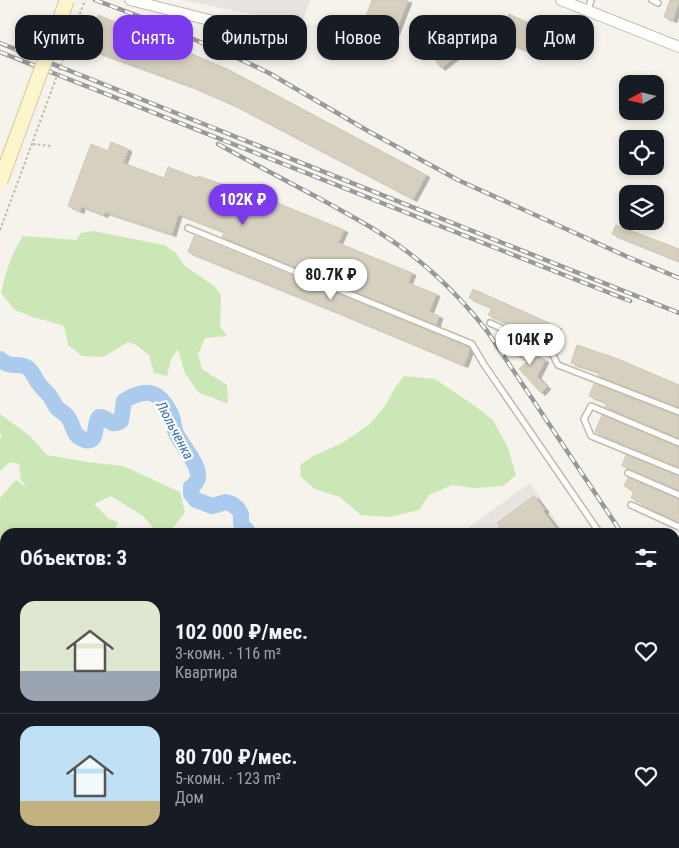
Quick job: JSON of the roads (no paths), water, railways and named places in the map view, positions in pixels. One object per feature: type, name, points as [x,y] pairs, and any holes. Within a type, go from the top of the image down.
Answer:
[{"type":"main road","points":[[0,182],[67,0]]},
{"type":"street","points":[[130,0],[203,18]]},
{"type":"street","points":[[561,0],[679,47]]},
{"type":"lane","points":[[588,11],[592,0]]},
{"type":"lane","points":[[652,0],[658,3]]},
{"type":"lane","points":[[188,228],[472,344],[482,363],[596,528]]},
{"type":"lane","points":[[490,323],[551,351],[558,365],[679,412]]},
{"type":"lane","points":[[679,443],[591,406],[584,419],[592,436],[679,472]]},
{"type":"lane","points":[[628,473],[679,495]]},
{"type":"lane","points":[[631,505],[679,527]]},
{"type":"waterway","name":"Люльченка","points":[[0,359],[11,365],[25,366],[30,370],[57,408],[69,418],[76,435],[85,440],[94,437],[99,417],[112,423],[121,421],[124,401],[145,393],[157,396],[171,414],[176,433],[197,469],[198,478],[191,487],[191,494],[196,500],[212,506],[226,502],[232,504],[241,514],[241,524],[244,528]]},
{"type":"railway","points":[[95,0],[152,21],[248,63],[458,180],[679,278]]},
{"type":"railway","points":[[0,43],[679,313]]},
{"type":"railway","points":[[0,52],[630,301]]},
{"type":"railway","points":[[218,144],[375,230],[409,253],[441,280],[487,331],[618,528]]}]
